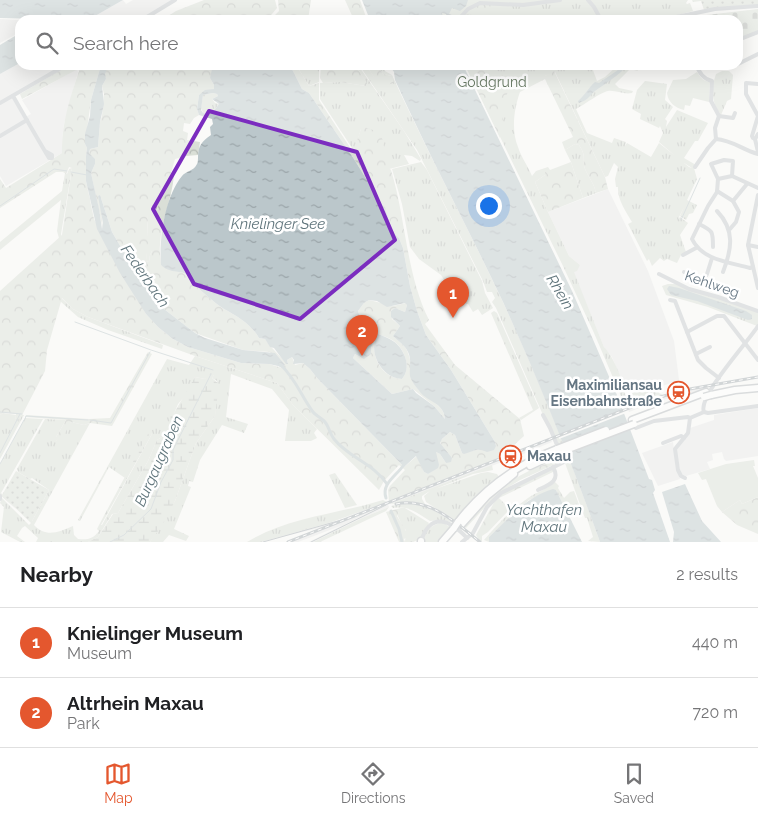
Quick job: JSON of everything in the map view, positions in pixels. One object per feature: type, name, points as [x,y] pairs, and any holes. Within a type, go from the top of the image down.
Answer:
[{"type":"highway","points":[[442,542],[481,495],[526,463],[708,394],[734,386],[758,386]]},
{"type":"highway","points":[[447,542],[457,526]]},
{"type":"street","points":[[150,15],[175,0]]},
{"type":"street","points":[[463,15],[468,9],[480,3],[523,6],[560,0]]},
{"type":"street","points":[[588,0],[598,15]]},
{"type":"street","points":[[682,15],[758,6]]},
{"type":"street","points":[[743,38],[758,32]]},
{"type":"street","points":[[743,62],[758,54]]},
{"type":"street","points":[[0,103],[57,70]]},
{"type":"street","points":[[699,70],[703,77],[712,81],[711,101],[720,116],[732,118],[735,113]]},
{"type":"street","points":[[716,139],[734,143],[744,151],[758,153],[755,139],[752,136],[758,116],[746,94],[746,83],[758,84]]},
{"type":"street","points":[[13,96],[45,151]]},
{"type":"street","points":[[695,168],[716,139],[715,128],[720,116]]},
{"type":"street","points":[[0,136],[27,120]]},
{"type":"street","points":[[755,139],[758,134]]},
{"type":"street","points":[[732,176],[733,161],[724,160],[710,164],[718,179],[718,191],[692,238],[696,248],[712,258],[750,268],[753,267]]},
{"type":"street","points":[[718,179],[732,176],[758,188]]},
{"type":"street","points":[[733,200],[747,184]]},
{"type":"street","points":[[718,191],[733,200],[739,212],[736,222],[730,229]]},
{"type":"street","points":[[758,196],[748,245],[758,288]]},
{"type":"street","points":[[720,215],[730,229],[731,238],[724,272]]},
{"type":"street","points":[[699,224],[712,231],[714,247]]},
{"type":"street","points":[[751,230],[758,230]]},
{"type":"street","points":[[748,245],[758,247]]},
{"type":"street","points":[[683,256],[696,248]]},
{"type":"street","points":[[684,272],[703,281],[712,258]]},
{"type":"street","name":"Kehlweg","points":[[659,274],[689,289],[758,311]]},
{"type":"street","points":[[670,300],[675,301],[698,360],[719,378]]},
{"type":"street","points":[[687,332],[722,315],[758,360]]},
{"type":"street","points":[[704,412],[704,402],[719,378],[758,326]]},
{"type":"street","points":[[696,354],[710,347]]},
{"type":"street","points":[[752,352],[758,350]]},
{"type":"street","points":[[636,428],[654,422],[690,418],[704,412],[758,406]]},
{"type":"street","points":[[462,542],[476,528],[489,504],[501,493],[564,462],[550,428],[542,416]]},
{"type":"street","points":[[685,478],[678,472],[675,448],[688,433],[690,418]]},
{"type":"street","points":[[663,443],[680,436],[684,438]]},
{"type":"street","points":[[538,490],[555,481],[556,472],[553,467]]},
{"type":"street","points":[[421,541],[429,526],[442,521],[450,523],[467,538]]},
{"type":"highlighted area","points":[[209,111],[357,152],[395,240],[300,319],[194,284],[153,209]]},
{"type":"shaded area","points":[[123,0],[126,4],[133,0],[173,0],[148,15],[97,15]]},
{"type":"shaded area","points":[[0,19],[15,20],[15,35],[0,43]]},
{"type":"shaded area","points":[[15,66],[15,70],[55,70],[11,96],[24,118],[31,114],[22,100],[75,70],[78,72],[64,124],[62,153],[6,186],[0,176],[0,74]]},
{"type":"shaded area","points":[[608,189],[648,271],[674,341],[679,380],[657,388],[648,385],[625,388],[612,357],[604,347],[573,271],[580,265],[569,256],[548,212]]},
{"type":"shaded area","points":[[707,385],[708,388],[655,402],[629,412],[627,408],[674,392]]},
{"type":"shaded area","points":[[758,408],[758,456],[726,461],[722,452],[712,454],[713,460],[707,462],[710,469],[686,476],[681,474],[676,450],[689,434],[690,428],[714,420],[714,415]]},
{"type":"shaded area","points":[[550,438],[552,442],[523,454],[390,504],[389,502]]},
{"type":"shaded area","points":[[673,442],[676,466],[680,479],[658,486],[642,453]]},
{"type":"shaded area","points":[[387,502],[389,507],[313,542],[309,542],[343,525],[298,542],[286,542],[323,527],[261,542],[346,518]]},
{"type":"green space","points":[[204,0],[275,0],[277,8],[271,15],[170,15]]},
{"type":"green space","points":[[278,0],[311,0],[309,15],[275,15],[279,11]]},
{"type":"green space","points":[[345,0],[360,0],[365,15],[352,15]]},
{"type":"green space","points":[[441,0],[688,0],[686,3],[690,3],[693,11],[678,15],[442,15]]},
{"type":"green space","points":[[470,0],[560,0],[544,4],[489,5],[493,13],[482,10],[483,15],[463,15],[474,6],[481,5],[476,2],[468,8],[468,5],[472,2]]},
{"type":"green space","points":[[692,0],[758,0],[758,5],[704,10],[701,1],[693,2]]},
{"type":"green space","points":[[758,9],[758,31],[743,37],[743,15],[707,15]]},
{"type":"green space","points":[[61,70],[76,70],[22,99],[20,94]]},
{"type":"green space","points":[[100,70],[91,100],[85,144],[87,148],[86,181],[94,219],[146,314],[158,327],[173,339],[188,347],[241,363],[269,364],[282,368],[285,365],[270,352],[243,350],[195,333],[164,309],[136,273],[112,232],[100,195],[103,230],[91,173],[95,164],[89,153],[90,149],[98,147],[104,94],[102,86],[106,79],[104,74],[106,70],[215,70],[210,78],[214,89],[199,95],[197,109],[199,115],[190,124],[184,123],[183,131],[188,133],[187,140],[200,142],[198,155],[175,159],[171,173],[174,175],[173,184],[162,227],[161,265],[188,276],[193,284],[212,300],[244,321],[259,338],[265,339],[288,364],[287,360],[292,357],[295,365],[303,363],[404,467],[417,456],[424,472],[428,474],[438,466],[436,452],[440,454],[446,463],[440,441],[450,432],[455,435],[462,453],[496,446],[451,370],[426,335],[410,286],[403,248],[399,238],[393,232],[386,211],[354,159],[309,93],[302,89],[292,70],[299,70],[309,86],[319,83],[319,100],[353,152],[361,129],[364,127],[376,131],[382,138],[396,189],[415,284],[429,320],[425,324],[455,365],[520,419],[524,436],[505,453],[505,456],[389,502],[388,490],[390,486],[405,470],[399,465],[384,481],[379,490],[293,405],[277,383],[195,356],[88,317],[73,309],[62,298],[47,350],[45,371],[19,421],[15,420],[16,414],[3,413],[0,415],[0,291],[62,235],[72,168],[69,167],[66,174],[56,172],[0,208],[0,179],[6,188],[62,153],[69,101],[79,71]],"holes":[[[152,203],[158,204],[156,219],[152,219],[152,251],[149,262],[146,261],[149,241],[147,236],[148,215],[152,213]]]},
{"type":"green space","points":[[299,70],[319,70],[319,82],[309,86]]},
{"type":"green space","points":[[321,70],[358,70],[367,83],[366,86],[340,82],[323,83],[320,78]]},
{"type":"green space","points":[[358,70],[361,70],[404,131],[421,159],[420,161],[412,156],[404,155],[409,164],[389,169],[361,129],[354,151],[320,99],[320,83],[340,82],[366,86],[366,82]]},
{"type":"green space","points":[[362,70],[369,70],[374,77],[392,76],[383,74],[381,70],[392,75],[516,330],[554,420],[600,542],[588,541],[593,537],[587,518],[585,518],[557,441],[543,415],[492,302],[495,298],[492,292],[487,292],[417,150]]},
{"type":"green space","points":[[369,70],[381,70],[383,74],[392,76],[394,83],[386,85],[375,79]]},
{"type":"green space","points":[[467,70],[593,70],[597,81],[613,70],[629,70],[615,84],[619,88],[633,91],[632,93],[608,91],[576,109],[587,133],[612,143],[614,138],[626,142],[625,146],[627,143],[651,157],[659,143],[675,156],[659,142],[663,133],[660,126],[659,128],[640,119],[641,114],[632,109],[637,90],[645,81],[667,84],[665,100],[673,107],[665,119],[667,121],[666,127],[677,110],[708,123],[698,141],[695,141],[684,158],[696,165],[694,168],[697,179],[687,200],[697,205],[693,213],[689,214],[686,220],[680,216],[684,207],[678,219],[680,217],[688,223],[680,235],[686,252],[681,255],[677,263],[667,259],[664,261],[660,258],[652,266],[649,259],[647,261],[628,224],[632,222],[620,201],[615,179],[618,167],[614,163],[608,176],[605,177],[555,72],[520,92],[516,105],[514,127],[519,151],[532,176],[536,171],[545,168],[545,175],[535,182],[569,256],[580,265],[577,271],[574,272],[604,347],[618,369],[625,395],[649,388],[663,395],[626,408],[563,266]]},
{"type":"green space","name":"Goldgrund","points":[[467,70],[498,71],[511,83],[502,108],[503,127],[500,138]]},
{"type":"green space","points":[[554,71],[605,177],[608,189],[596,193],[585,169],[584,155],[579,145],[575,144],[565,150],[562,142],[573,137],[545,79],[545,76]]},
{"type":"green space","points":[[722,71],[729,71],[733,75],[731,99],[727,101],[721,115],[715,106],[713,85],[716,74]]},
{"type":"green space","points":[[697,72],[702,79],[710,82],[709,102],[693,98],[690,106],[685,105],[684,110],[678,108],[670,102],[667,93],[673,80],[686,79]]},
{"type":"green space","points":[[213,93],[218,96],[212,99],[215,103],[219,104],[213,112],[203,113],[201,108],[203,95]]},
{"type":"green space","points":[[575,144],[579,145],[583,152],[585,169],[596,193],[583,198],[565,150]]},
{"type":"green space","points":[[421,162],[427,170],[482,281],[485,293],[493,308],[482,315],[478,309],[473,312],[468,304],[463,301],[461,302],[454,290],[451,291],[441,275],[419,259],[410,247],[402,204],[392,169]]},
{"type":"green space","points":[[571,162],[583,198],[548,212],[535,182],[545,175],[545,168],[548,167],[550,170]]},
{"type":"green space","points":[[72,168],[61,234],[69,261],[56,293],[73,309],[88,317],[163,345],[162,349],[78,317],[51,293],[65,260],[57,231],[61,200],[0,250],[0,242],[62,191],[65,173],[67,174],[69,169]]},
{"type":"green space","points":[[152,203],[158,203],[156,219],[152,219],[152,251],[149,262],[146,261],[148,214]]},
{"type":"green space","points":[[676,284],[758,312],[758,325],[708,307],[666,295],[662,286]]},
{"type":"green space","points":[[369,300],[393,306],[406,303],[405,312],[395,308],[391,311],[392,319],[400,326],[393,336],[407,350],[414,383],[421,393],[438,405],[445,419],[434,406],[413,389],[392,394],[353,358],[355,354],[360,357],[370,352],[373,342],[369,329],[363,327],[358,311]],"holes":[[[378,334],[394,341],[405,356],[407,366],[402,379],[394,378],[382,369],[378,363],[374,348]]]},
{"type":"green space","points":[[494,311],[497,313],[539,408],[521,420],[519,418],[533,410],[491,313]]},
{"type":"green space","points":[[148,352],[152,354],[112,426],[90,423],[84,425],[71,422],[64,435],[56,441],[56,437],[66,420],[25,417],[26,415],[89,419],[110,418]]},
{"type":"green space","points":[[195,356],[277,383],[293,405],[317,429],[314,433],[317,438],[311,441],[285,441],[289,410],[272,389],[231,374],[226,417],[248,424],[244,433],[222,425],[200,460],[193,482],[189,481],[188,486],[191,487],[174,529],[189,536],[186,541],[169,535],[163,542],[150,542],[175,501],[196,443],[215,416],[217,381],[212,378],[214,375],[205,379],[195,377],[186,395],[178,404],[165,435],[157,440],[148,461],[118,513],[112,514],[98,537],[88,542],[36,542],[38,538],[25,526],[17,536],[25,542],[20,542],[1,532],[4,507],[0,503],[2,498],[29,525],[49,490],[32,478],[30,479],[18,472],[17,469],[45,419],[66,420],[56,437],[56,441],[71,422],[84,425],[90,423],[34,525],[48,533],[58,532],[73,526],[74,535],[78,539],[87,539],[95,536],[99,531],[97,529],[99,525],[102,525],[152,434],[149,433],[125,478],[109,467],[80,521],[78,520],[167,359],[189,365]]},
{"type":"green space","points":[[211,373],[214,375],[212,378],[219,384],[215,416],[196,443],[175,501],[163,524],[150,542],[88,542],[98,537],[113,514],[118,513],[148,461],[157,440],[165,435],[167,425],[195,377],[205,379]]},
{"type":"green space","points":[[3,413],[16,415],[15,420],[19,421],[22,415],[24,415],[0,459],[0,415]]},
{"type":"green space","points":[[25,418],[43,419],[1,493],[16,509],[0,495],[0,464]]},
{"type":"green space","points":[[149,432],[152,434],[101,525],[99,525]]},
{"type":"green space","points":[[560,455],[562,461],[507,488],[488,504],[466,528],[464,527],[499,490],[519,476]]},
{"type":"green space","points":[[754,460],[755,466],[753,466],[758,478],[758,497],[742,504],[740,500],[722,512],[717,506],[706,479],[702,480],[698,473],[726,464]]},
{"type":"green space","points":[[492,465],[493,470],[473,474],[435,489],[481,473],[497,474],[499,477],[475,498],[455,521],[426,502],[424,496],[430,491],[422,496],[425,504],[411,502],[390,504]]},
{"type":"green space","points":[[551,469],[555,471],[499,498],[510,509],[482,536],[482,541],[480,542],[476,535],[496,499],[502,493]]},
{"type":"green space","points":[[16,471],[49,490],[31,523],[2,495]]},
{"type":"green space","points":[[335,473],[357,505],[345,508],[329,475]]},
{"type":"green space","points":[[555,482],[559,486],[558,488],[564,498],[574,491],[581,510],[568,514],[556,490],[529,500],[489,537],[489,542],[484,540],[516,507]]},
{"type":"green space","points":[[758,497],[758,534],[737,525],[722,512],[740,500],[742,504]]},
{"type":"green space","points":[[383,500],[387,502],[329,523],[261,542],[247,542],[296,521]]},
{"type":"green space","points":[[407,503],[427,506],[454,523],[443,520],[430,521],[412,510],[393,508],[391,506]]},
{"type":"green space","points":[[389,507],[386,511],[320,542],[313,542],[362,518]]},
{"type":"green space","points":[[405,508],[429,523],[420,539],[413,542],[405,542],[406,530],[403,528],[397,514],[405,511]]},
{"type":"green space","points":[[405,508],[405,512],[399,512],[397,516],[409,536],[404,539],[405,542],[399,542],[386,512]]},
{"type":"green space","points":[[443,522],[451,526],[438,542],[422,542],[425,534],[430,529]]},
{"type":"water","points":[[0,0],[123,0],[97,15],[15,15],[15,18],[0,18]]},
{"type":"water","points":[[362,0],[468,0],[466,6],[460,11],[452,8],[449,14],[452,15],[442,13],[443,15],[368,15]]},
{"type":"water","points":[[15,36],[15,66],[0,74],[0,45]]},
{"type":"water","points":[[100,70],[106,70],[106,79],[102,86],[104,104],[98,147],[90,149],[89,153],[95,159],[91,173],[102,229],[103,223],[98,196],[100,195],[112,232],[136,273],[164,309],[195,333],[205,338],[243,350],[275,353],[285,365],[282,368],[269,364],[241,363],[188,347],[173,339],[146,314],[120,273],[97,229],[86,181],[87,148],[85,134],[90,116],[91,100]]},
{"type":"water","name":"Knielinger See","points":[[212,70],[292,70],[302,89],[309,93],[354,159],[386,211],[393,232],[399,238],[403,248],[410,286],[426,335],[451,370],[495,442],[494,450],[487,452],[478,450],[464,454],[455,435],[450,432],[440,443],[452,458],[451,462],[446,463],[440,454],[436,452],[438,468],[428,474],[424,472],[416,456],[404,467],[303,363],[293,364],[294,360],[292,357],[287,360],[288,364],[286,364],[265,339],[259,338],[244,321],[212,300],[193,284],[187,275],[161,265],[162,230],[171,195],[182,176],[192,170],[198,163],[200,147],[211,135],[212,119],[199,115],[197,109],[199,95],[205,90],[214,89],[210,78]],"holes":[[[217,94],[218,96],[212,99],[219,104],[213,112],[203,113],[201,110],[203,95]],[[369,300],[377,301],[387,307],[405,303],[407,305],[405,312],[395,308],[391,311],[391,317],[400,326],[393,336],[408,352],[410,376],[413,382],[423,395],[442,409],[445,419],[434,406],[413,389],[392,394],[353,358],[355,354],[364,359],[371,354],[375,336],[371,331],[363,327],[358,311]]]},
{"type":"water","name":"Rhein","points":[[393,70],[465,70],[572,291],[617,395],[649,479],[652,480],[655,490],[653,493],[670,542],[600,542],[554,421],[503,302],[408,108],[395,80]]},
{"type":"water","points":[[618,70],[623,70],[579,103],[578,101],[595,82],[599,83]]},
{"type":"water","points":[[669,286],[746,311],[752,315],[752,319],[748,320],[697,301],[671,295],[667,289]]},
{"type":"water","points":[[378,334],[397,344],[404,354],[407,370],[402,379],[388,374],[378,362],[374,348]]},
{"type":"water","points":[[685,484],[702,521],[721,542],[673,542],[674,532],[662,492]]},
{"type":"water","name":"Yachthafen Maxau","points":[[553,489],[556,490],[582,542],[489,542],[489,537],[518,509],[534,497]]},
{"type":"pier","points":[[625,409],[626,413],[559,439],[558,435]]},
{"type":"waterway","points":[[0,206],[54,169],[67,171]]},
{"type":"waterway","points":[[71,172],[87,175]]},
{"type":"waterway","points":[[681,220],[700,178]]},
{"type":"waterway","points":[[75,322],[213,370]]},
{"type":"waterway","points":[[90,420],[111,423],[150,352]]},
{"type":"waterway","name":"Federbach","points":[[280,364],[313,412],[325,422],[340,446],[375,471],[387,484]]},
{"type":"waterway","name":"Burgaugraben","points":[[110,542],[124,535],[151,509],[161,482],[173,460],[173,450],[211,374]]},
{"type":"waterway","points":[[0,412],[22,414]]},
{"type":"waterway","points":[[0,453],[20,414]]},
{"type":"waterway","points":[[25,419],[26,416],[88,420]]},
{"type":"waterway","points":[[0,464],[24,420]]},
{"type":"waterway","points":[[386,498],[387,484],[403,466]]},
{"type":"waterway","name":"Federbach","points":[[391,511],[399,529],[402,542]]},
{"type":"tram line","points":[[311,542],[386,505]]},
{"type":"tram line","points":[[263,542],[349,518]]},
{"type":"railway","points":[[288,542],[647,401],[684,390],[758,377]]},
{"type":"railway","points":[[396,504],[420,504],[430,508],[451,519],[480,542]]},
{"type":"place","name":"Knielinger Museum","points":[[453,318]]},
{"type":"place","name":"Altrhein Maxau","points":[[362,356]]},
{"type":"place","name":"Maximiliansau Eisenbahnstraße","points":[[678,393]]},
{"type":"place","name":"Maxau","points":[[511,456]]}]
